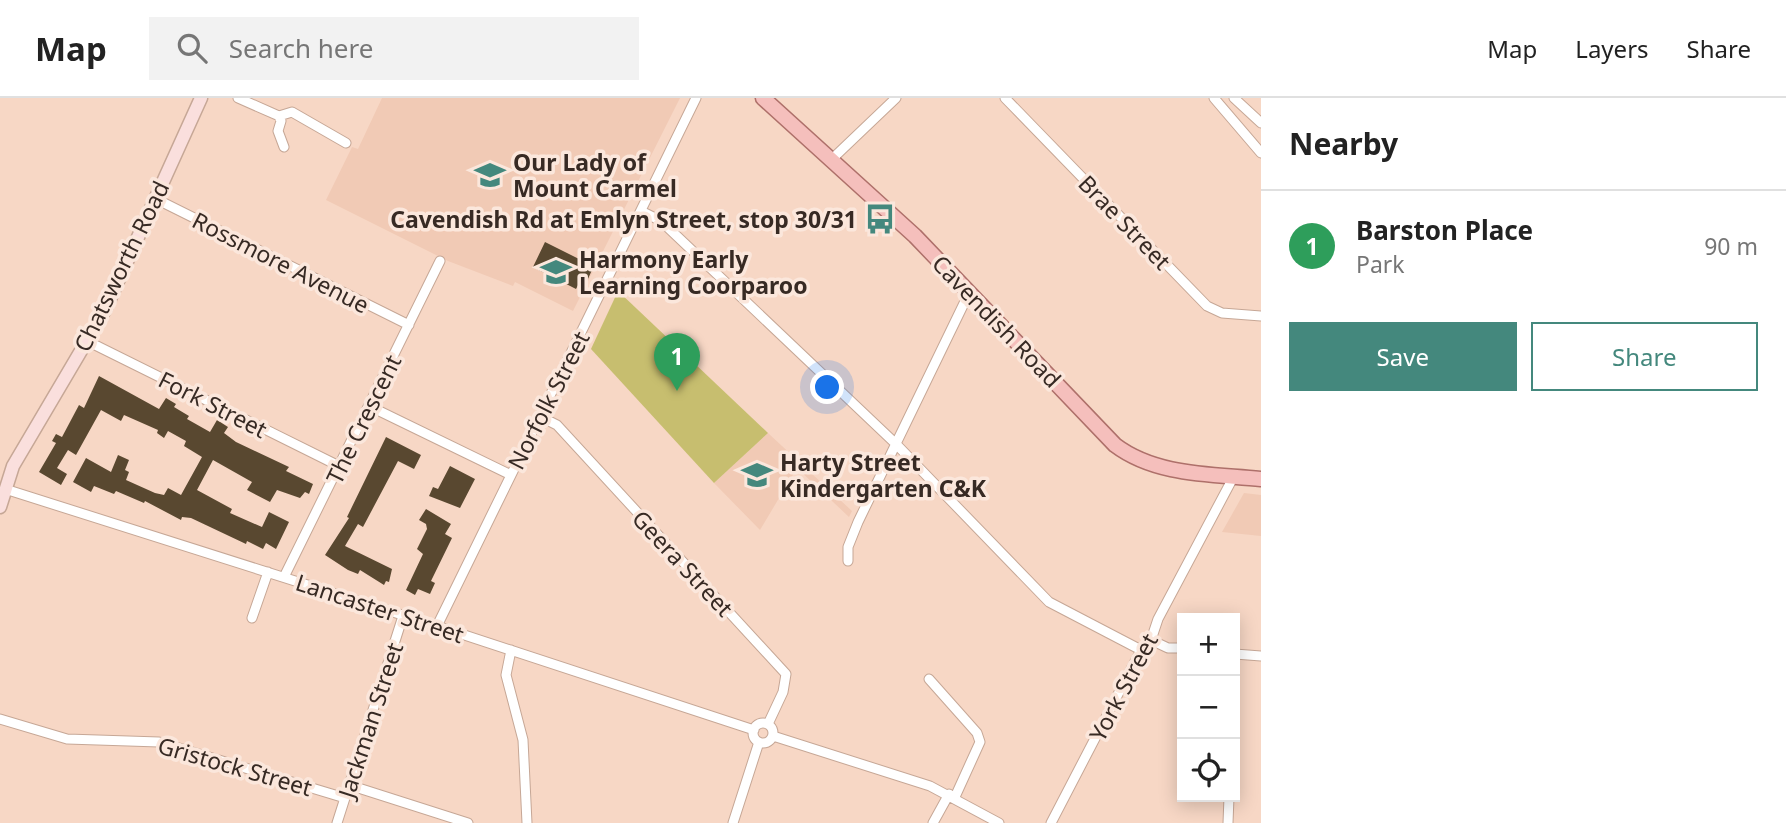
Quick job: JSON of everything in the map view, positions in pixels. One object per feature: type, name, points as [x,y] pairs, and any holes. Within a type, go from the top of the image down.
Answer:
[{"type":"main road","name":"Chatsworth Road","points":[[0,507],[13,466],[110,298],[201,98]]},
{"type":"main road","name":"Cavendish Road","points":[[763,98],[915,236],[1123,451],[1162,467],[1261,479]]},
{"type":"street","points":[[238,98],[279,116],[292,112],[346,144]]},
{"type":"street","name":"Norfolk Street","points":[[437,626],[696,98]]},
{"type":"street","points":[[831,160],[896,98]]},
{"type":"street","name":"Brae Street","points":[[1005,98],[1207,306],[1222,313],[1261,316]]},
{"type":"street","points":[[1214,98],[1250,144],[1261,153]]},
{"type":"street","points":[[1234,98],[1261,122],[1250,144]]},
{"type":"street","points":[[279,116],[281,121],[278,131],[284,147]]},
{"type":"street","name":"Rossmore Avenue","points":[[154,198],[409,325]]},
{"type":"street","points":[[641,211],[661,221],[896,444],[1049,602],[1141,650]]},
{"type":"street","name":"The Crescent","points":[[284,577],[440,261]]},
{"type":"street","points":[[848,561],[848,547],[858,522],[969,293]]},
{"type":"street","name":"Fork Street","points":[[87,341],[339,466]]},
{"type":"street","points":[[369,407],[510,475]]},
{"type":"street","name":"Geera Street","points":[[541,416],[557,425],[786,674],[783,692],[768,724]]},
{"type":"street","name":"York Street","points":[[1051,823],[1141,650],[1151,640],[1158,619],[1234,476]]},
{"type":"street","name":"Lancaster Street","points":[[5,489],[754,730]]},
{"type":"street","points":[[252,618],[268,572]]},
{"type":"street","name":"Jackman Street","points":[[337,823],[402,616]]},
{"type":"street","points":[[1151,640],[1168,648],[1177,648]]},
{"type":"street","points":[[512,650],[506,675],[523,740],[527,823]]},
{"type":"street","points":[[1240,654],[1261,656]]},
{"type":"street","points":[[929,679],[977,733],[980,742],[952,796],[933,823]]},
{"type":"street","name":"Gristock Street","points":[[0,719],[67,739],[159,741],[345,798]]},
{"type":"street","points":[[733,823],[759,742],[754,730],[761,723],[768,724],[773,736],[952,796],[999,823]]},
{"type":"street","points":[[759,742],[769,741],[773,736]]},
{"type":"street","points":[[349,785],[468,823]]},
{"type":"street","points":[[1228,823],[1229,802]]},
{"type":"shaded area","name":"Our Lady of Mount Carmel","points":[[382,98],[680,98],[573,311],[515,282],[513,286],[448,261],[326,200],[352,147],[358,149]]},
{"type":"shaded area","points":[[618,291],[768,433],[714,483],[591,349]]},
{"type":"shaded area","name":"Harty Street Kindergarten C&K","points":[[768,433],[852,511],[849,517],[797,468],[760,530],[714,483]]},
{"type":"shaded area","points":[[1244,493],[1261,495],[1261,536],[1222,532]]},
{"type":"building","points":[[545,242],[587,263],[586,266],[592,270],[587,281],[581,279],[576,289],[533,267]]},
{"type":"building","points":[[99,376],[159,409],[166,398],[176,404],[174,407],[189,416],[187,419],[210,432],[217,420],[228,427],[224,433],[236,442],[289,467],[286,471],[313,484],[309,494],[305,492],[300,498],[277,490],[270,502],[247,490],[252,482],[213,460],[197,490],[232,509],[230,513],[262,527],[269,512],[289,522],[276,549],[266,543],[263,549],[247,541],[246,544],[191,518],[182,517],[181,520],[145,501],[144,503],[116,491],[114,494],[94,486],[91,492],[73,482],[86,458],[111,472],[118,455],[129,460],[125,470],[129,472],[126,480],[155,493],[164,495],[168,488],[181,495],[202,457],[184,446],[186,441],[168,431],[164,438],[157,433],[158,430],[124,415],[121,421],[101,410],[76,455],[68,450],[57,468],[67,474],[61,485],[39,472],[56,443],[52,441],[56,434],[62,437],[79,405],[84,408]]},
{"type":"building","points":[[386,437],[421,455],[414,469],[398,461],[363,527],[358,524],[345,546],[392,569],[389,582],[386,581],[384,585],[360,570],[358,574],[348,570],[325,555],[349,518],[347,517]]},
{"type":"building","points":[[450,466],[475,479],[460,508],[429,496],[433,487],[438,489]]},
{"type":"building","points":[[426,509],[451,524],[445,534],[452,538],[431,581],[435,583],[430,594],[418,589],[415,595],[406,590],[423,554],[417,549],[427,529],[426,524],[419,520]]},
{"type":"place","name":"Our Lady of Mount Carmel","points":[[490,175]]},
{"type":"place","name":"Cavendish Rd at Emlyn Street, stop 30/31","points":[[880,219]]},
{"type":"place","name":"Harmony Early Learning Coorparoo","points":[[556,272]]},
{"type":"place","name":"Barston Place","points":[[677,391]]},
{"type":"place","name":"Harty Street Kindergarten C&K","points":[[757,475]]}]
